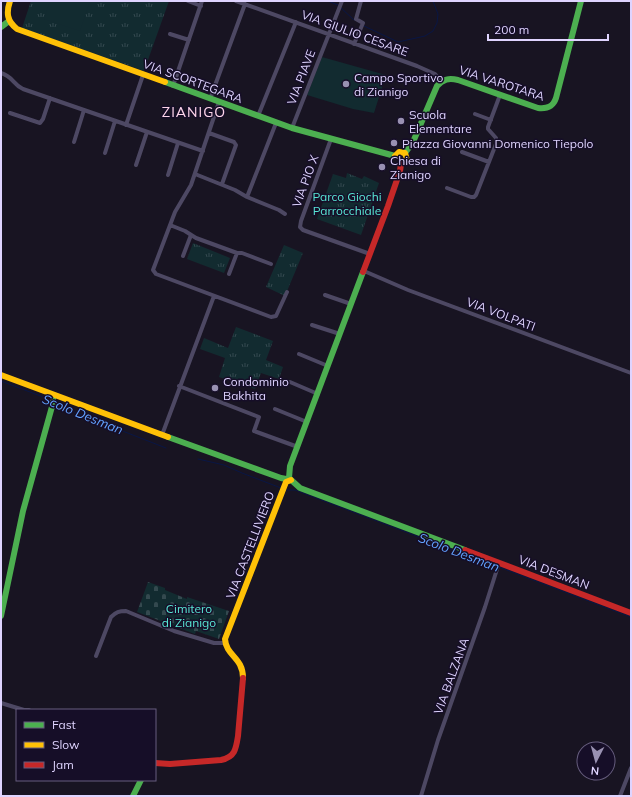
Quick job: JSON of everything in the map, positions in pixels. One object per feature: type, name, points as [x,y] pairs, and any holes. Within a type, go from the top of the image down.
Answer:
[{"type":"street","points":[[1,27],[9,21],[7,12],[10,1]]},
{"type":"street","points":[[173,86],[202,3],[188,1]]},
{"type":"street","name":"VIA GIULIO CESARE","points":[[236,1],[431,71],[438,76],[441,81]]},
{"type":"street","points":[[354,44],[362,25],[356,19],[361,1]]},
{"type":"street","name":"VIA VAROTARA","points":[[405,153],[413,142],[434,92],[441,81],[452,78],[543,109],[549,108],[554,104],[581,1]]},
{"type":"street","points":[[210,99],[245,4]]},
{"type":"street","name":"VIA PIAVE","points":[[292,128],[340,5]]},
{"type":"street","name":"VIA SCORTEGARA","points":[[9,21],[17,29],[276,123],[395,156]]},
{"type":"street","points":[[258,116],[296,22]]},
{"type":"street","points":[[170,34],[189,40]]},
{"type":"street","points":[[1,73],[10,77],[20,88],[203,151]]},
{"type":"street","points":[[126,125],[143,75]]},
{"type":"street","points":[[447,188],[471,197],[476,195],[496,141],[488,129],[500,95]]},
{"type":"street","points":[[10,113],[40,123],[43,119],[50,98]]},
{"type":"street","points":[[219,102],[190,188],[178,207],[153,270],[156,274],[274,317],[278,313],[287,292]]},
{"type":"street","points":[[74,142],[84,110]]},
{"type":"street","points":[[475,114],[491,120]]},
{"type":"street","points":[[105,153],[115,121]]},
{"type":"street","points":[[247,197],[276,123]]},
{"type":"street","points":[[136,165],[147,132]]},
{"type":"street","points":[[209,133],[234,142],[236,145],[222,184]]},
{"type":"street","name":"VIA PIO X","points":[[330,139],[300,227],[303,230],[370,254]]},
{"type":"street","points":[[168,175],[178,143]]},
{"type":"street","points":[[291,480],[289,470],[364,272],[398,178],[401,164],[407,160],[405,153],[399,152],[395,156],[396,162],[401,164]]},
{"type":"street","points":[[462,152],[489,162]]},
{"type":"street","points":[[195,174],[222,184],[285,214]]},
{"type":"street","points":[[170,225],[237,253],[242,253],[271,264]]},
{"type":"street","points":[[183,256],[191,235]]},
{"type":"street","points":[[229,274],[237,253]]},
{"type":"street","name":"VIA VOLPATI","points":[[364,272],[631,373]]},
{"type":"street","points":[[325,295],[352,304]]},
{"type":"street","points":[[162,435],[179,386],[214,296]]},
{"type":"street","points":[[312,324],[340,334]]},
{"type":"street","points":[[299,354],[328,366]]},
{"type":"street","name":"VIA DESMAN","points":[[1,375],[53,399],[162,435],[281,478],[291,480],[300,488],[498,566],[631,613]]},
{"type":"street","points":[[290,382],[318,394]]},
{"type":"street","points":[[179,386],[259,418],[254,431],[298,447]]},
{"type":"street","points":[[1,616],[23,511],[53,399]]},
{"type":"street","points":[[275,409],[307,422]]},
{"type":"street","name":"VIA CASTELLIVIERO","points":[[225,644],[225,639],[286,482],[291,480]]},
{"type":"street","name":"VIA BALZANA","points":[[421,796],[438,740],[498,566]]},
{"type":"street","points":[[96,656],[114,613],[126,611],[174,631],[214,643],[225,644],[241,663],[243,670],[239,734],[234,753],[229,758],[221,760],[170,764],[156,763]]},
{"type":"street","points":[[1,703],[21,709]]},
{"type":"street","points":[[620,796],[631,768]]},
{"type":"street","points":[[133,796],[140,781]]},
{"type":"green space","points":[[31,1],[169,1],[144,71],[22,28]]},
{"type":"green space","points":[[50,1],[90,1],[80,31],[44,19]]},
{"type":"green space","name":"Campo Sportivo di Zianigo","points":[[322,57],[386,75],[374,113],[353,109],[307,95]]},
{"type":"green space","name":"Parco Giochi Parrocchiale","points":[[347,173],[362,179],[364,176],[379,183],[361,235],[317,219],[333,174],[346,178]]},
{"type":"green space","points":[[193,243],[230,258],[224,273],[187,259]]},
{"type":"green space","points":[[284,245],[303,253],[285,296],[266,287]]},
{"type":"green space","points":[[236,327],[273,341],[266,360],[283,367],[279,379],[261,373],[255,389],[219,377],[225,358],[200,349],[204,338],[228,348]]},
{"type":"green space","name":"Cimitero di Zianigo","points":[[148,582],[165,588],[165,590],[187,599],[187,597],[229,611],[219,639],[196,631],[195,634],[137,612]]},
{"type":"waterway","points":[[328,1],[338,5]]},
{"type":"waterway","points":[[364,26],[398,42],[425,36],[433,31],[437,23],[438,14],[433,1]]},
{"type":"waterway","points":[[340,7],[354,20]]},
{"type":"waterway","name":"Scolo Desman","points":[[1,381],[51,400]]},
{"type":"waterway","name":"Scolo Desman","points":[[56,402],[74,412],[166,448]]},
{"type":"waterway","name":"Scolo Desman","points":[[198,459],[224,465],[281,488]]},
{"type":"waterway","name":"Scolo Desman","points":[[287,490],[295,490],[496,566]]},
{"type":"waterway","name":"Scolo Desman","points":[[499,567],[631,617]]},
{"type":"traffic: fast","points":[[405,153],[413,142],[437,86],[446,80],[458,80],[538,108],[547,108],[551,105],[556,98],[581,1]]},
{"type":"traffic: fast","points":[[1,27],[9,21]]},
{"type":"traffic: fast","points":[[165,82],[292,128],[395,156]]},
{"type":"traffic: fast","points":[[363,272],[290,466],[289,478],[300,488],[465,550]]},
{"type":"traffic: fast","points":[[1,616],[23,511],[53,403],[53,395]]},
{"type":"traffic: fast","points":[[168,437],[281,478],[291,480]]},
{"type":"traffic: fast","points":[[133,796],[140,781]]},
{"type":"traffic: slow","points":[[10,1],[8,16],[11,23],[17,29],[165,82]]},
{"type":"traffic: slow","points":[[395,156],[399,152],[405,153],[407,160],[401,164]]},
{"type":"traffic: slow","points":[[1,375],[168,437]]},
{"type":"traffic: slow","points":[[243,678],[240,665],[228,649],[225,639],[286,482],[291,480]]},
{"type":"traffic: jam","points":[[363,272],[388,206],[401,164]]},
{"type":"traffic: jam","points":[[465,550],[631,613]]},
{"type":"traffic: jam","points":[[156,763],[170,764],[221,760],[232,755],[238,736],[243,678]]},
{"type":"place","name":"Campo Sportivo di Zianigo","points":[[346,84]]},
{"type":"place","name":"Scuola Elementare","points":[[401,121]]},
{"type":"place","name":"Piazza Giovanni Domenico Tiepolo","points":[[394,143]]},
{"type":"place","name":"Chiesa di Zianigo","points":[[382,167]]},
{"type":"place","name":"Condominio Bakhita","points":[[215,388]]},
{"type":"district","name":"ZIANIGO","points":[[194,112]]}]
